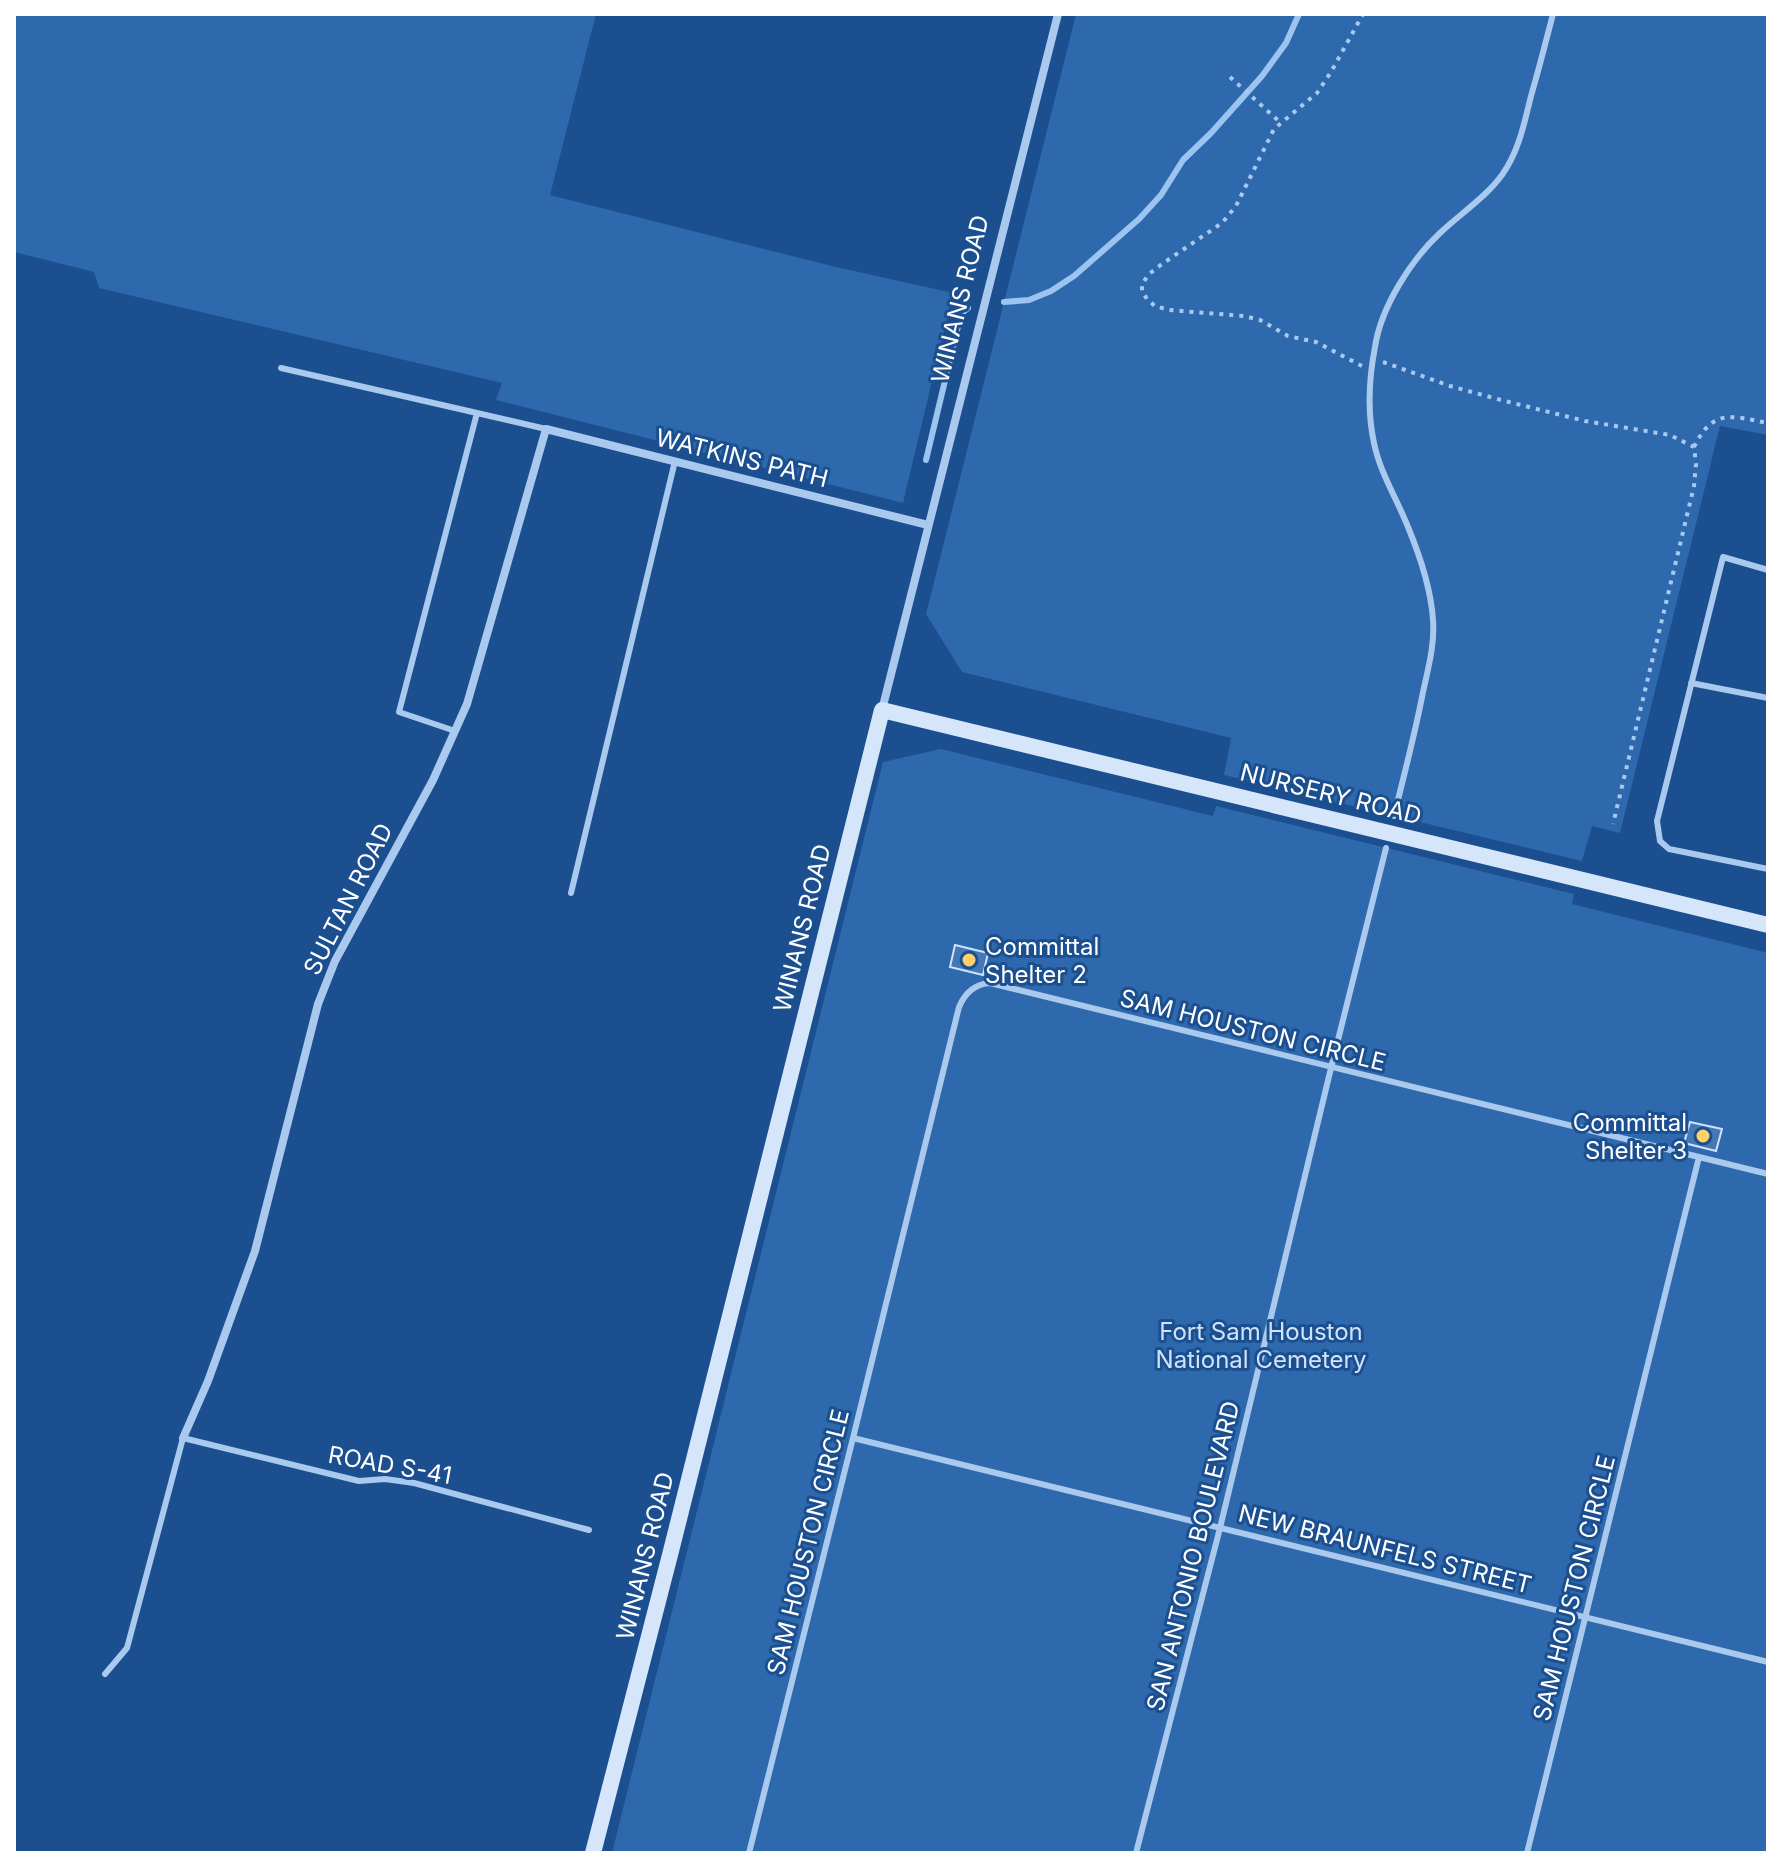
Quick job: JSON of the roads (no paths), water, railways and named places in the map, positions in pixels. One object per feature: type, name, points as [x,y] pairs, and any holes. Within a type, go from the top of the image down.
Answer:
[{"type":"street","name":"WINANS ROAD","points":[[593,1853],[1058,14]]},
{"type":"street","name":"WATKINS PATH","points":[[546,429],[928,525]]},
{"type":"street","name":"SULTAN ROAD","points":[[183,1438],[208,1381],[255,1251],[318,1004],[335,961],[433,780],[471,691],[546,429]]},
{"type":"street","name":"NURSERY ROAD","points":[[882,710],[1768,925]]},
{"type":"lane","points":[[1394,816],[1431,653],[1433,621],[1420,560],[1374,445],[1370,409],[1375,342],[1400,283],[1418,256],[1485,194],[1516,150],[1553,14]]},
{"type":"lane","points":[[281,368],[546,429]]},
{"type":"lane","points":[[455,731],[399,712],[477,413]]},
{"type":"lane","points":[[571,893],[675,461]]},
{"type":"lane","points":[[1768,570],[1723,557],[1657,821],[1660,841],[1669,849],[1768,869]]},
{"type":"lane","points":[[1691,683],[1768,698]]},
{"type":"lane","name":"SAN ANTONIO BOULEVARD","points":[[1136,1853],[1220,1528],[1386,848]]},
{"type":"lane","name":"SAM HOUSTON CIRCLE","points":[[749,1853],[959,1007],[971,988],[984,983],[1699,1157],[1527,1853]]},
{"type":"lane","points":[[1699,1157],[1768,1174]]},
{"type":"lane","points":[[105,1674],[127,1648],[183,1438]]},
{"type":"lane","name":"ROAD S-41","points":[[183,1438],[359,1481],[385,1479],[414,1483],[589,1530]]},
{"type":"lane","name":"NEW BRAUNFELS STREET","points":[[853,1438],[1768,1662]]},
{"type":"waterway","points":[[1004,302],[1029,300],[1051,291],[1074,276],[1139,219],[1161,195],[1183,160],[1262,76],[1286,43],[1299,14]]},
{"type":"waterway","points":[[926,460],[961,314],[968,308]]},
{"type":"place","name":"Committal Shelter 2","points":[[969,960]]},
{"type":"place","name":"Committal Shelter 3","points":[[1703,1136]]},
{"type":"park label","name":"Fort Sam Houston National Cemetery","points":[[1261,1345]]}]
